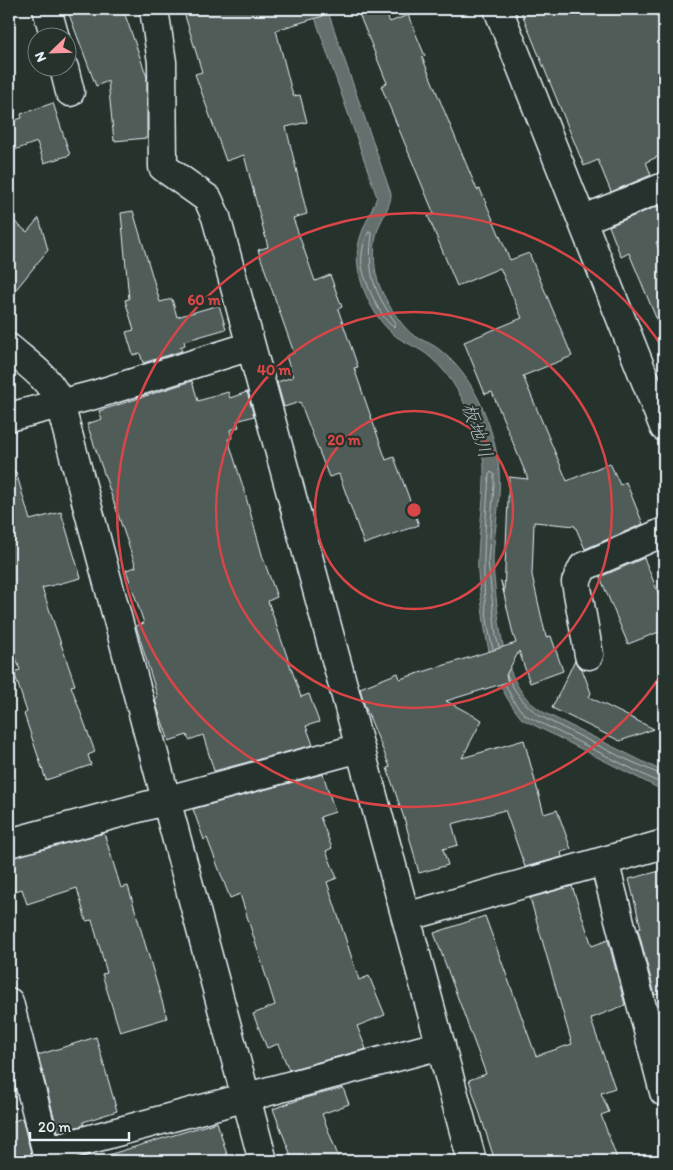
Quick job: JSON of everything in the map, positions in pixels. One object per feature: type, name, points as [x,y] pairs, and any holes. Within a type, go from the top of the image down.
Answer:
[{"type":"street","points":[[47,9],[52,28]]},
{"type":"street","points":[[154,9],[162,62],[163,167],[166,171],[208,199],[212,205],[472,1161]]},
{"type":"street","points":[[498,9],[664,427]]},
{"type":"street","points":[[582,220],[664,187]]},
{"type":"street","points":[[9,417],[94,396],[251,346]]},
{"type":"street","points":[[9,348],[44,377],[56,393],[60,404],[263,1161]]},
{"type":"street","points":[[589,655],[576,582],[583,567],[664,532]]},
{"type":"street","points":[[9,843],[360,748]]},
{"type":"street","points":[[406,917],[664,844]]},
{"type":"street","points":[[604,861],[664,1092]]},
{"type":"street","points":[[9,1002],[48,1156],[246,1097],[441,1046]]},
{"type":"water","name":"板地川","points":[[312,9],[327,9],[391,194],[390,203],[378,229],[375,242],[375,268],[380,287],[392,310],[408,330],[416,337],[436,347],[449,358],[470,383],[485,413],[495,445],[499,473],[499,498],[493,559],[501,635],[511,672],[525,697],[543,712],[664,772],[664,791],[522,719],[504,693],[489,652],[478,576],[484,478],[484,463],[481,450],[464,402],[446,373],[426,354],[401,340],[388,329],[373,309],[362,284],[357,258],[359,240],[377,197]]},
{"type":"building","points":[[67,9],[123,9],[147,77],[147,138],[114,141],[108,81],[96,86],[78,38],[78,28],[74,28]]},
{"type":"building","points":[[183,9],[322,9],[323,16],[276,30],[293,96],[300,95],[307,122],[286,127],[307,214],[293,218],[315,281],[330,275],[342,307],[338,309],[358,367],[354,368],[386,460],[394,457],[419,525],[364,544],[339,474],[329,477],[300,402],[284,407],[277,382],[293,377],[286,356],[294,353],[258,250],[268,247],[244,155],[226,161],[195,74],[202,72]]},
{"type":"building","points":[[357,9],[384,9],[390,22],[408,15],[425,56],[422,57],[477,190],[480,189],[510,260],[529,253],[572,356],[523,376],[567,481],[610,463],[620,485],[626,482],[643,524],[585,549],[575,526],[534,522],[532,575],[546,637],[551,636],[563,671],[530,683],[519,651],[506,675],[508,682],[446,701],[482,720],[462,758],[524,740],[544,814],[557,810],[571,849],[561,852],[562,857],[525,867],[505,810],[452,824],[458,845],[443,849],[448,865],[419,873],[405,821],[387,768],[390,767],[364,704],[360,688],[398,673],[400,679],[516,643],[501,581],[504,593],[509,477],[528,479],[492,392],[485,394],[464,342],[522,318],[500,268],[457,286],[428,216],[434,214],[381,86],[387,83]]},
{"type":"building","points":[[520,9],[654,9],[664,32],[664,154],[646,162],[651,175],[611,192],[598,160],[584,166]]},
{"type":"building","points":[[53,103],[70,155],[44,163],[37,142],[9,152],[9,122],[22,118],[21,114]]},
{"type":"building","points":[[663,204],[664,239],[656,242],[664,262],[664,337],[629,253],[621,257],[609,226]]},
{"type":"building","points":[[133,211],[160,302],[172,299],[177,317],[219,305],[226,329],[184,341],[185,345],[180,347],[182,351],[143,363],[140,353],[133,355],[126,332],[134,330],[125,300],[129,299],[121,213]]},
{"type":"building","points":[[9,217],[27,232],[39,218],[48,250],[9,298]]},
{"type":"building","points":[[192,381],[198,401],[228,392],[230,398],[247,392],[254,416],[237,421],[239,427],[230,430],[232,438],[228,439],[263,558],[277,597],[268,601],[301,697],[309,694],[319,722],[306,726],[313,745],[214,771],[203,735],[189,740],[187,735],[169,741],[157,707],[155,699],[158,698],[136,626],[144,623],[126,570],[136,567],[87,424],[102,419],[99,411]]},
{"type":"building","points":[[16,472],[30,520],[61,512],[81,578],[42,588],[75,685],[71,686],[95,752],[88,755],[91,765],[46,780],[24,714],[27,712],[14,672],[20,670],[9,638],[9,473]]},
{"type":"building","points":[[644,558],[664,607],[664,630],[628,644],[600,577]]},
{"type":"building","points":[[575,660],[582,669],[591,693],[589,697],[654,729],[620,741],[552,708]]},
{"type":"building","points":[[323,774],[335,812],[320,817],[332,848],[326,851],[337,878],[327,882],[359,980],[369,976],[385,1015],[357,1026],[366,1049],[289,1070],[278,1044],[267,1048],[253,1014],[275,1005],[240,894],[230,898],[207,838],[204,840],[193,809]]},
{"type":"building","points":[[104,833],[121,888],[128,886],[167,1018],[120,1032],[102,974],[107,973],[92,920],[86,921],[77,888],[27,904],[22,889],[9,893],[9,858]]},
{"type":"building","points":[[664,870],[664,992],[655,995],[638,929],[641,928],[629,879]]},
{"type":"building","points":[[572,886],[592,946],[608,940],[625,1005],[591,1020],[615,1088],[601,1093],[609,1112],[601,1115],[618,1161],[495,1161],[469,1080],[486,1074],[434,933],[485,916],[536,1056],[572,1044],[530,898]]},
{"type":"building","points":[[96,1037],[117,1111],[83,1122],[84,1125],[58,1132],[38,1055]]},
{"type":"building","points":[[343,1088],[349,1104],[322,1114],[340,1161],[293,1161],[273,1109],[301,1099]]},
{"type":"building","points":[[22,1118],[33,1161],[9,1161],[9,1123]]},
{"type":"building","points":[[217,1122],[229,1161],[109,1161],[108,1155]]},
{"type":"building","points":[[93,1154],[96,1161],[68,1161]]}]
